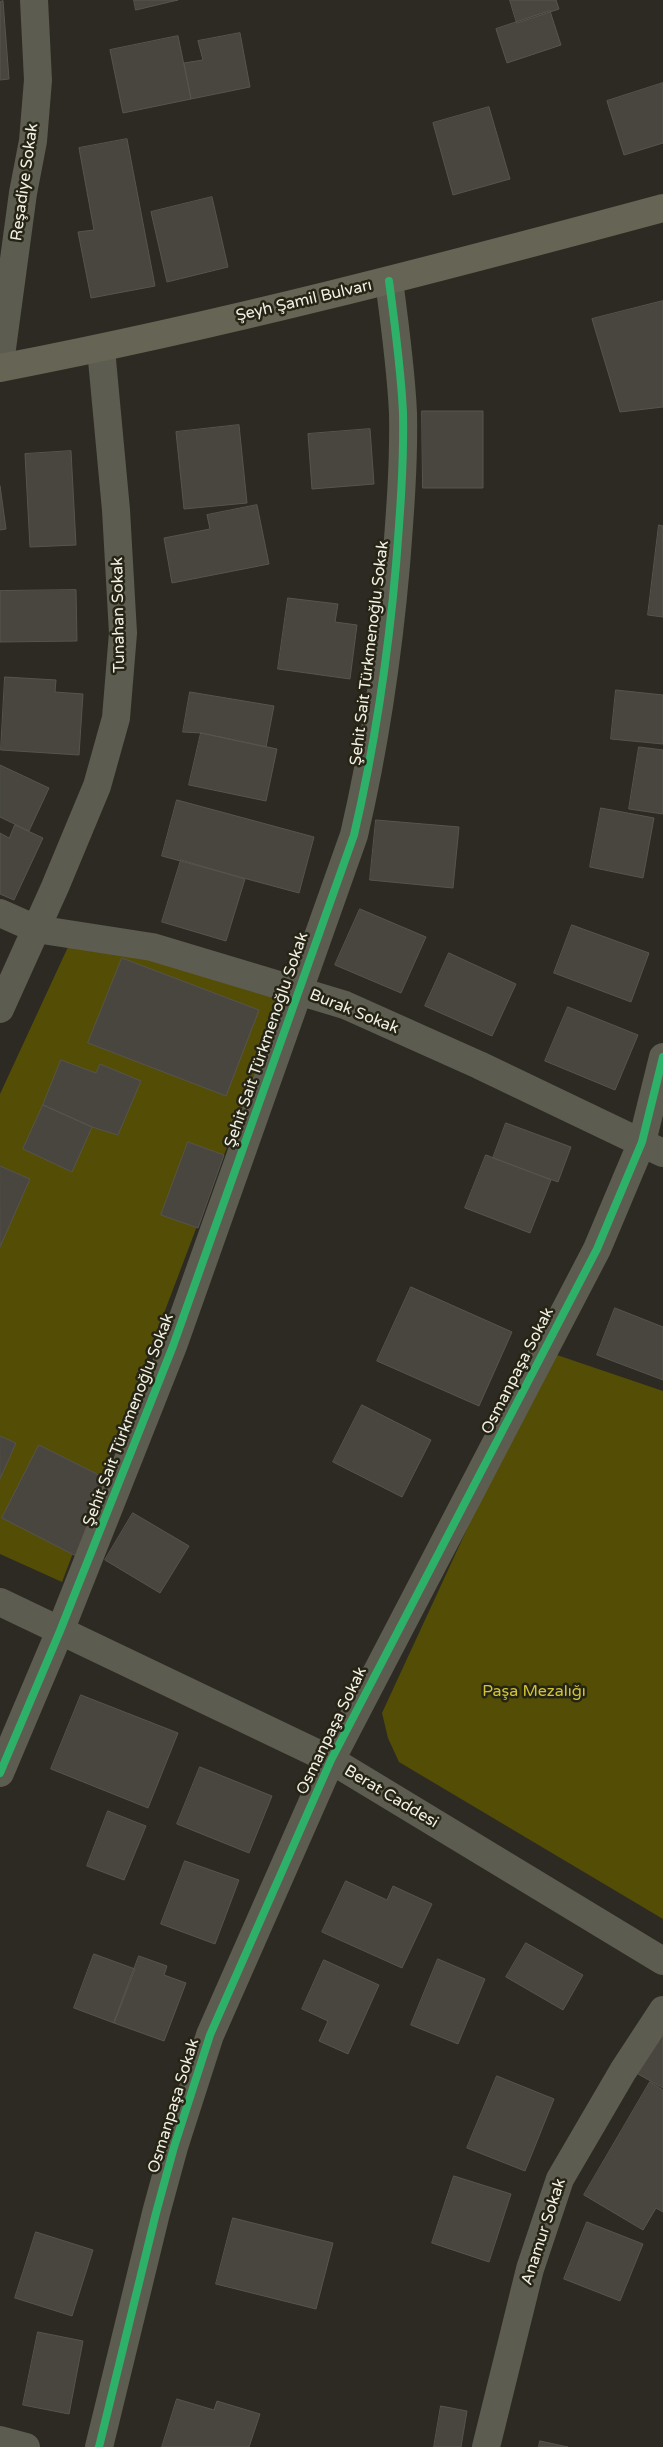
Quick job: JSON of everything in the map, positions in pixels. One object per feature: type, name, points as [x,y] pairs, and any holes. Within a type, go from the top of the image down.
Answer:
[{"type":"main road","name":"Şeyh Şamil Bulvarı","points":[[0,368],[101,349],[390,281],[527,246],[663,208]]},
{"type":"street","name":"Reşadiye Sokak","points":[[0,363],[23,193],[33,142],[38,80],[34,0]]},
{"type":"street","name":"Şehit Sait Türkmenoğlu Sokak","points":[[0,1773],[60,1631],[173,1346],[354,835],[371,762],[386,662],[403,473],[403,412],[390,281]]},
{"type":"street","name":"Tunahan Sokak","points":[[0,1010],[97,786],[116,718],[120,688],[123,633],[117,520],[101,349]]},
{"type":"street","name":"Burak Sokak","points":[[0,913],[36,930],[152,947],[345,1005],[652,1147]]},
{"type":"street","name":"Osmanpaşa Sokak","points":[[99,2447],[174,2147],[207,2044],[331,1760],[652,1147],[663,1057]]},
{"type":"street","name":"Berat Caddesi","points":[[0,1602],[331,1760],[663,1961]]},
{"type":"street","name":"Anamur Sokak","points":[[486,2447],[530,2269],[560,2179],[623,2071],[663,2010]]},
{"type":"street","points":[[0,2440],[26,2447]]},
{"type":"green space","points":[[68,947],[156,960],[288,995],[224,1155],[62,1582],[0,1554],[0,1094]]},
{"type":"green space","name":"Paşa Mezalığı","points":[[557,1355],[663,1391],[663,1919],[399,1762],[388,1738],[382,1713],[491,1477]]},
{"type":"building","points":[[134,0],[178,0],[136,10]]},
{"type":"building","points":[[510,0],[556,0],[559,9],[517,23]]},
{"type":"building","points":[[3,1],[9,79],[0,80],[0,2]]},
{"type":"building","points":[[550,11],[561,45],[507,63],[496,29]]},
{"type":"building","points":[[240,33],[250,87],[191,99],[184,63],[203,60],[198,41]]},
{"type":"building","points":[[178,36],[191,99],[123,113],[110,50]]},
{"type":"building","points":[[663,83],[663,143],[624,155],[607,101]]},
{"type":"building","points":[[489,107],[510,179],[453,195],[433,123]]},
{"type":"building","points":[[127,139],[155,286],[91,298],[78,232],[94,230],[79,148]]},
{"type":"building","points":[[212,197],[228,267],[167,282],[151,212]]},
{"type":"building","points":[[663,301],[663,407],[620,412],[592,319]]},
{"type":"building","points":[[422,411],[483,411],[483,488],[423,488]]},
{"type":"building","points":[[239,425],[247,503],[184,509],[176,432]]},
{"type":"building","points":[[370,429],[374,484],[312,489],[308,434]]},
{"type":"building","points":[[71,451],[76,545],[30,547],[25,454]]},
{"type":"building","points":[[0,486],[6,529],[0,530]]},
{"type":"building","points":[[257,505],[269,564],[172,583],[164,538],[210,529],[207,515]]},
{"type":"building","points":[[659,525],[663,526],[663,617],[648,615]]},
{"type":"building","points":[[76,590],[77,641],[0,642],[0,591]]},
{"type":"building","points":[[288,598],[338,604],[335,622],[357,625],[350,679],[278,669]]},
{"type":"building","points":[[5,677],[56,680],[55,692],[83,694],[79,755],[1,750]]},
{"type":"building","points":[[616,690],[663,695],[663,744],[611,739]]},
{"type":"building","points":[[190,692],[274,706],[266,747],[201,733],[183,732]]},
{"type":"building","points":[[201,733],[277,749],[266,801],[189,785]]},
{"type":"building","points":[[639,747],[663,750],[663,814],[629,809]]},
{"type":"building","points":[[0,765],[49,788],[29,831],[0,817]]},
{"type":"building","points":[[177,800],[314,837],[299,893],[162,856]]},
{"type":"building","points":[[601,808],[654,818],[643,878],[590,867]]},
{"type":"building","points":[[376,820],[459,827],[453,888],[370,880]]},
{"type":"building","points":[[15,825],[43,838],[14,900],[0,894],[0,833],[9,838]]},
{"type":"building","points":[[181,860],[245,879],[226,941],[162,922]]},
{"type":"building","points":[[360,909],[426,937],[401,993],[335,965]]},
{"type":"building","points":[[572,925],[649,953],[631,1002],[554,973]]},
{"type":"building","points":[[449,953],[516,984],[492,1036],[425,1006]]},
{"type":"building","points":[[122,958],[259,1010],[226,1096],[88,1043]]},
{"type":"building","points":[[568,1007],[638,1035],[615,1090],[545,1061]]},
{"type":"building","points":[[61,1060],[96,1073],[100,1064],[141,1081],[118,1135],[92,1127],[43,1105]]},
{"type":"building","points":[[43,1105],[92,1127],[72,1172],[23,1149]]},
{"type":"building","points":[[506,1123],[571,1147],[558,1182],[493,1158]]},
{"type":"building","points":[[188,1142],[224,1155],[198,1228],[161,1215]]},
{"type":"building","points":[[486,1155],[551,1180],[530,1233],[465,1208]]},
{"type":"building","points":[[0,1166],[30,1179],[0,1247]]},
{"type":"building","points":[[411,1287],[512,1332],[479,1406],[377,1361]]},
{"type":"building","points":[[615,1308],[663,1327],[663,1380],[597,1355]]},
{"type":"building","points":[[362,1405],[431,1440],[402,1497],[333,1462]]},
{"type":"building","points":[[0,1436],[16,1443],[0,1479]]},
{"type":"building","points":[[39,1445],[113,1482],[76,1556],[2,1518]]},
{"type":"building","points":[[133,1513],[189,1546],[160,1593],[105,1560]]},
{"type":"building","points":[[81,1695],[178,1733],[148,1808],[51,1769]]},
{"type":"building","points":[[200,1767],[272,1796],[249,1853],[177,1824]]},
{"type":"building","points":[[108,1811],[146,1826],[124,1880],[87,1866]]},
{"type":"building","points":[[185,1861],[239,1880],[215,1944],[161,1924]]},
{"type":"building","points":[[346,1881],[387,1900],[393,1886],[432,1904],[402,1968],[322,1932]]},
{"type":"building","points":[[526,1943],[583,1975],[563,2010],[506,1977]]},
{"type":"building","points":[[94,1954],[135,1969],[114,2023],[74,2008]]},
{"type":"building","points":[[139,1956],[167,1966],[164,1975],[186,1983],[164,2041],[114,2023]]},
{"type":"building","points":[[438,1959],[485,1979],[458,2044],[411,2025]]},
{"type":"building","points":[[324,1960],[379,1985],[348,2054],[319,2041],[328,2021],[302,2009]]},
{"type":"building","points":[[663,2031],[663,2088],[638,2074]]},
{"type":"building","points":[[497,2076],[554,2099],[525,2171],[467,2148]]},
{"type":"building","points":[[650,2082],[663,2090],[663,2212],[656,2208],[643,2230],[584,2195]]},
{"type":"building","points":[[454,2176],[511,2194],[489,2262],[432,2243]]},
{"type":"building","points":[[233,2218],[333,2243],[316,2309],[216,2284]]},
{"type":"building","points":[[587,2222],[643,2244],[620,2301],[564,2279]]},
{"type":"building","points":[[36,2232],[93,2250],[72,2316],[15,2298]]},
{"type":"building","points":[[38,2332],[83,2341],[69,2414],[23,2405]]},
{"type":"building","points":[[177,2399],[214,2410],[217,2401],[260,2414],[249,2447],[162,2447]]},
{"type":"building","points":[[441,2406],[467,2411],[461,2447],[434,2447]]},
{"type":"building","points":[[540,2441],[568,2447],[539,2447]]},
{"type":"cycle path","points":[[0,1773],[60,1631],[173,1346],[354,835],[368,768],[385,667],[393,599],[400,508],[403,413],[389,281]]},
{"type":"cycle path","points":[[99,2447],[156,2213],[174,2147],[210,2035],[331,1760],[597,1249],[642,1142],[663,1057]]}]
